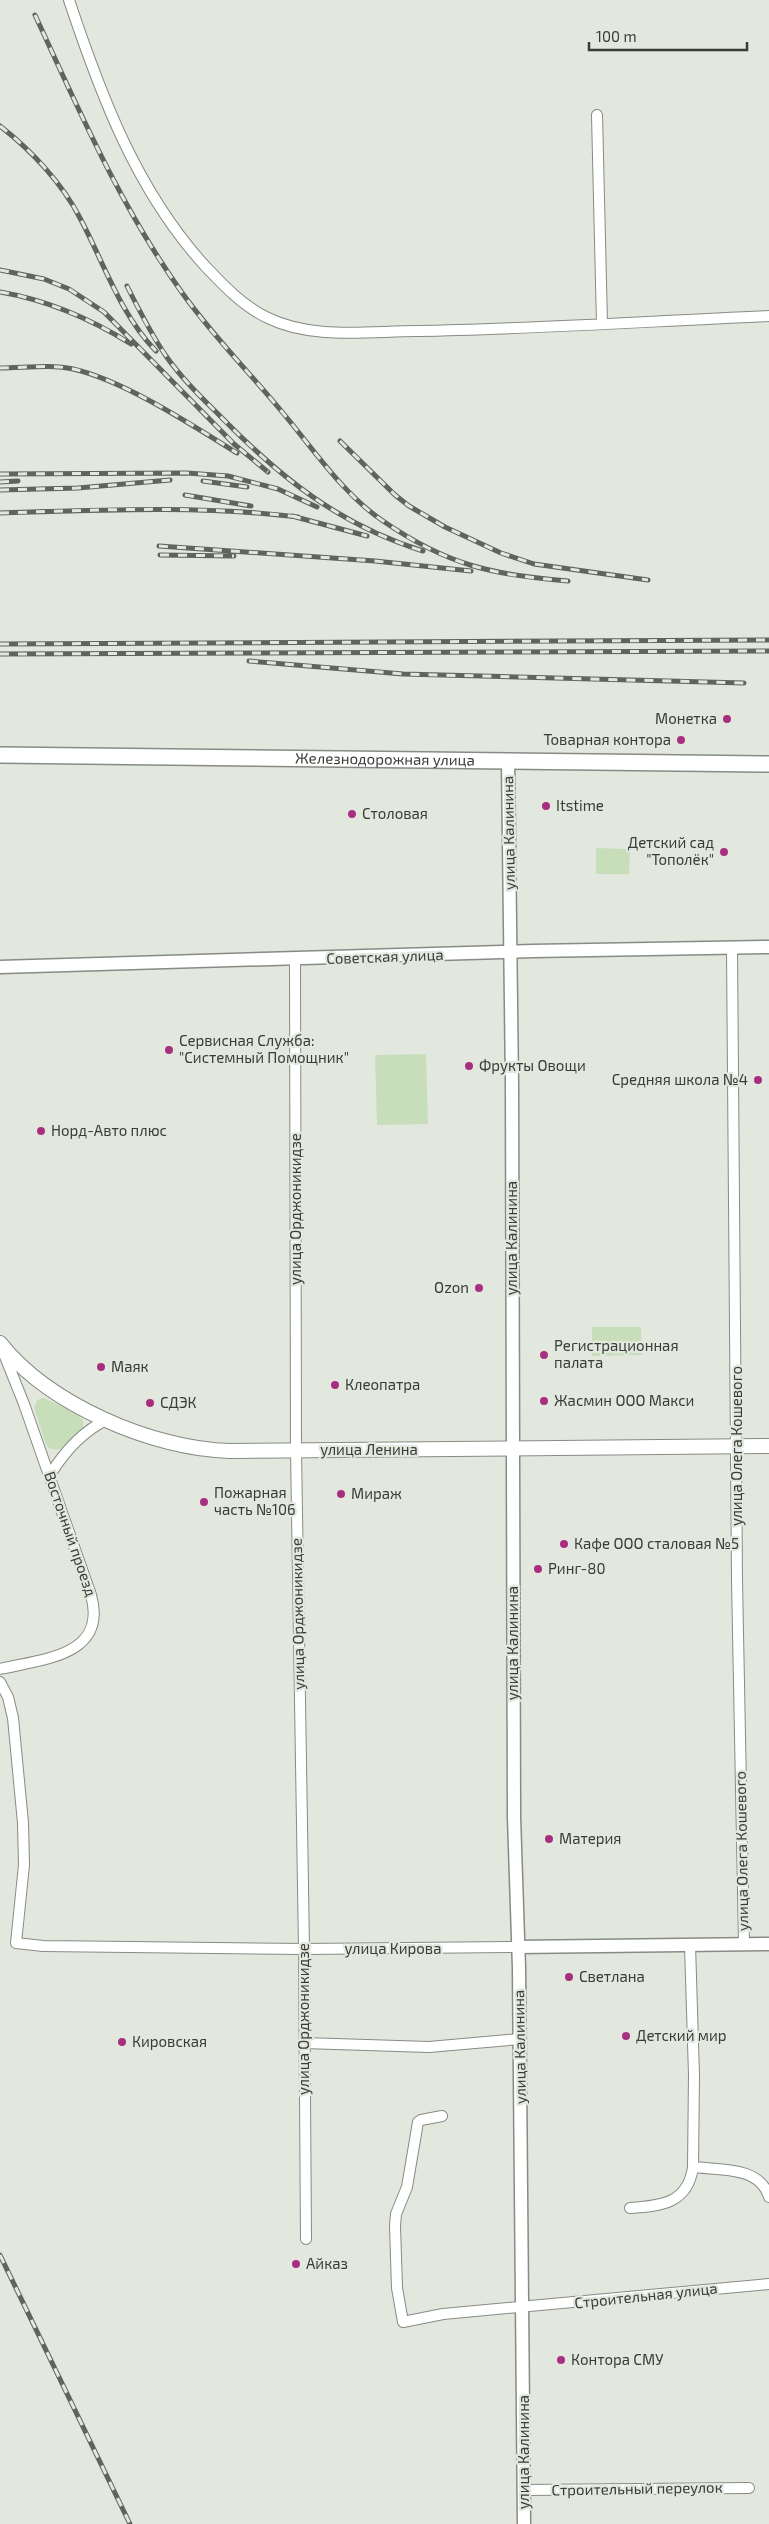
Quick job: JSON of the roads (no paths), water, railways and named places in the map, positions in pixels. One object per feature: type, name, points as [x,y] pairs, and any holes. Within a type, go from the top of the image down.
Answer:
[{"type":"main road","name":"Железнодорожная улица","points":[[0,755],[769,764]]},
{"type":"main road","name":"улица Ленина","points":[[0,1343],[18,1364],[33,1377],[108,1420],[159,1440],[185,1447],[212,1450],[296,1450],[769,1446]]},
{"type":"street","points":[[69,0],[107,105],[149,192],[198,259],[231,292],[260,314],[288,326],[332,332],[452,330],[769,316]]},
{"type":"street","points":[[597,115],[602,324]]},
{"type":"street","name":"улица Калинина","points":[[508,761],[514,1817],[520,2039],[524,2524]]},
{"type":"street","name":"Советская улица","points":[[0,967],[295,960],[510,952],[769,947]]},
{"type":"street","name":"улица Олега Кошевого","points":[[732,948],[736,1446],[744,1944]]},
{"type":"street","name":"улица Орджоникидзе","points":[[295,960],[296,1450],[304,1949],[306,2239]]},
{"type":"street","name":"Восточный проезд","points":[[0,1343],[50,1475],[91,1595],[94,1616],[93,1625],[83,1642],[74,1649],[59,1655],[0,1669]]},
{"type":"street","points":[[50,1475],[65,1453],[85,1433],[108,1420]]},
{"type":"street","name":"улица Кирова","points":[[0,1682],[8,1697],[13,1718],[23,1823],[24,1865],[16,1943],[43,1946],[304,1949],[769,1944]]},
{"type":"street","points":[[630,2208],[657,2205],[680,2196],[688,2187],[693,2166],[694,2075],[690,1945]]},
{"type":"street","points":[[304,2043],[429,2047],[520,2039]]},
{"type":"street","name":"Строительная улица","points":[[442,2116],[418,2122],[407,2187],[396,2214],[397,2288],[403,2322],[443,2314],[769,2284]]},
{"type":"street","points":[[693,2166],[748,2174],[758,2179],[766,2188],[769,2197]]},
{"type":"street","name":"Строительный переулок","points":[[525,2490],[749,2488]]},
{"type":"railway","points":[[35,15],[102,158],[161,261],[207,325],[342,485],[368,510],[383,521],[406,536],[450,558],[493,571],[541,579],[568,581]]},
{"type":"railway","points":[[0,126],[34,156],[64,192],[89,235],[122,305],[143,337],[156,351]]},
{"type":"railway","points":[[0,270],[44,279],[69,289],[104,312],[234,444],[268,472]]},
{"type":"railway","points":[[127,286],[155,339],[179,373],[267,461],[314,498],[339,514],[365,528],[423,551]]},
{"type":"railway","points":[[0,292],[52,305],[100,326],[131,344]]},
{"type":"railway","points":[[0,368],[55,367],[73,369],[93,375],[135,393],[237,453]]},
{"type":"railway","points":[[340,441],[395,495],[409,506],[445,527],[501,553],[534,564],[648,580]]},
{"type":"railway","points":[[0,474],[187,473],[228,476],[278,489],[317,507]]},
{"type":"railway","points":[[0,490],[78,488],[170,480]]},
{"type":"railway","points":[[0,482],[18,481]]},
{"type":"railway","points":[[203,481],[247,487]]},
{"type":"railway","points":[[185,495],[251,506]]},
{"type":"railway","points":[[0,513],[187,510],[261,513],[298,517]]},
{"type":"railway","points":[[292,516],[367,536]]},
{"type":"railway","points":[[159,546],[375,561],[471,571]]},
{"type":"railway","points":[[160,555],[234,556]]},
{"type":"railway","points":[[0,644],[769,640]]},
{"type":"railway","points":[[0,654],[769,651]]},
{"type":"railway","points":[[249,661],[403,674],[744,683]]},
{"type":"railway","points":[[0,2255],[130,2524]]},
{"type":"place","name":"Монетка","points":[[727,719]]},
{"type":"place","name":"Товарная контора","points":[[681,740]]},
{"type":"place","name":"Itstime","points":[[546,806]]},
{"type":"place","name":"Столовая","points":[[352,814]]},
{"type":"place","name":"Детский сад \"Тополёк\"","points":[[724,852]]},
{"type":"place","name":"Сервисная Служба: \"Системный Помощник\"","points":[[169,1050]]},
{"type":"place","name":"Фрукты Овощи","points":[[469,1066]]},
{"type":"place","name":"Средняя школа №4","points":[[758,1080]]},
{"type":"place","name":"Норд-Авто плюс","points":[[41,1131]]},
{"type":"place","name":"Ozon","points":[[479,1288]]},
{"type":"place","name":"Регистрационная палата","points":[[544,1355]]},
{"type":"place","name":"Маяк","points":[[101,1367]]},
{"type":"place","name":"Клеопатра","points":[[335,1385]]},
{"type":"place","name":"Жасмин ООО Макси","points":[[544,1401]]},
{"type":"place","name":"СДЭК","points":[[150,1403]]},
{"type":"place","name":"Мираж","points":[[341,1494]]},
{"type":"place","name":"Пожарная часть №106","points":[[204,1502]]},
{"type":"place","name":"Кафе ООО сталовая №5","points":[[564,1544]]},
{"type":"place","name":"Ринг-80","points":[[538,1569]]},
{"type":"place","name":"Материя","points":[[549,1839]]},
{"type":"place","name":"Светлана","points":[[569,1977]]},
{"type":"place","name":"Детский мир","points":[[626,2036]]},
{"type":"place","name":"Кировская","points":[[122,2042]]},
{"type":"place","name":"Айказ","points":[[296,2264]]},
{"type":"place","name":"Контора СМУ","points":[[561,2360]]}]
